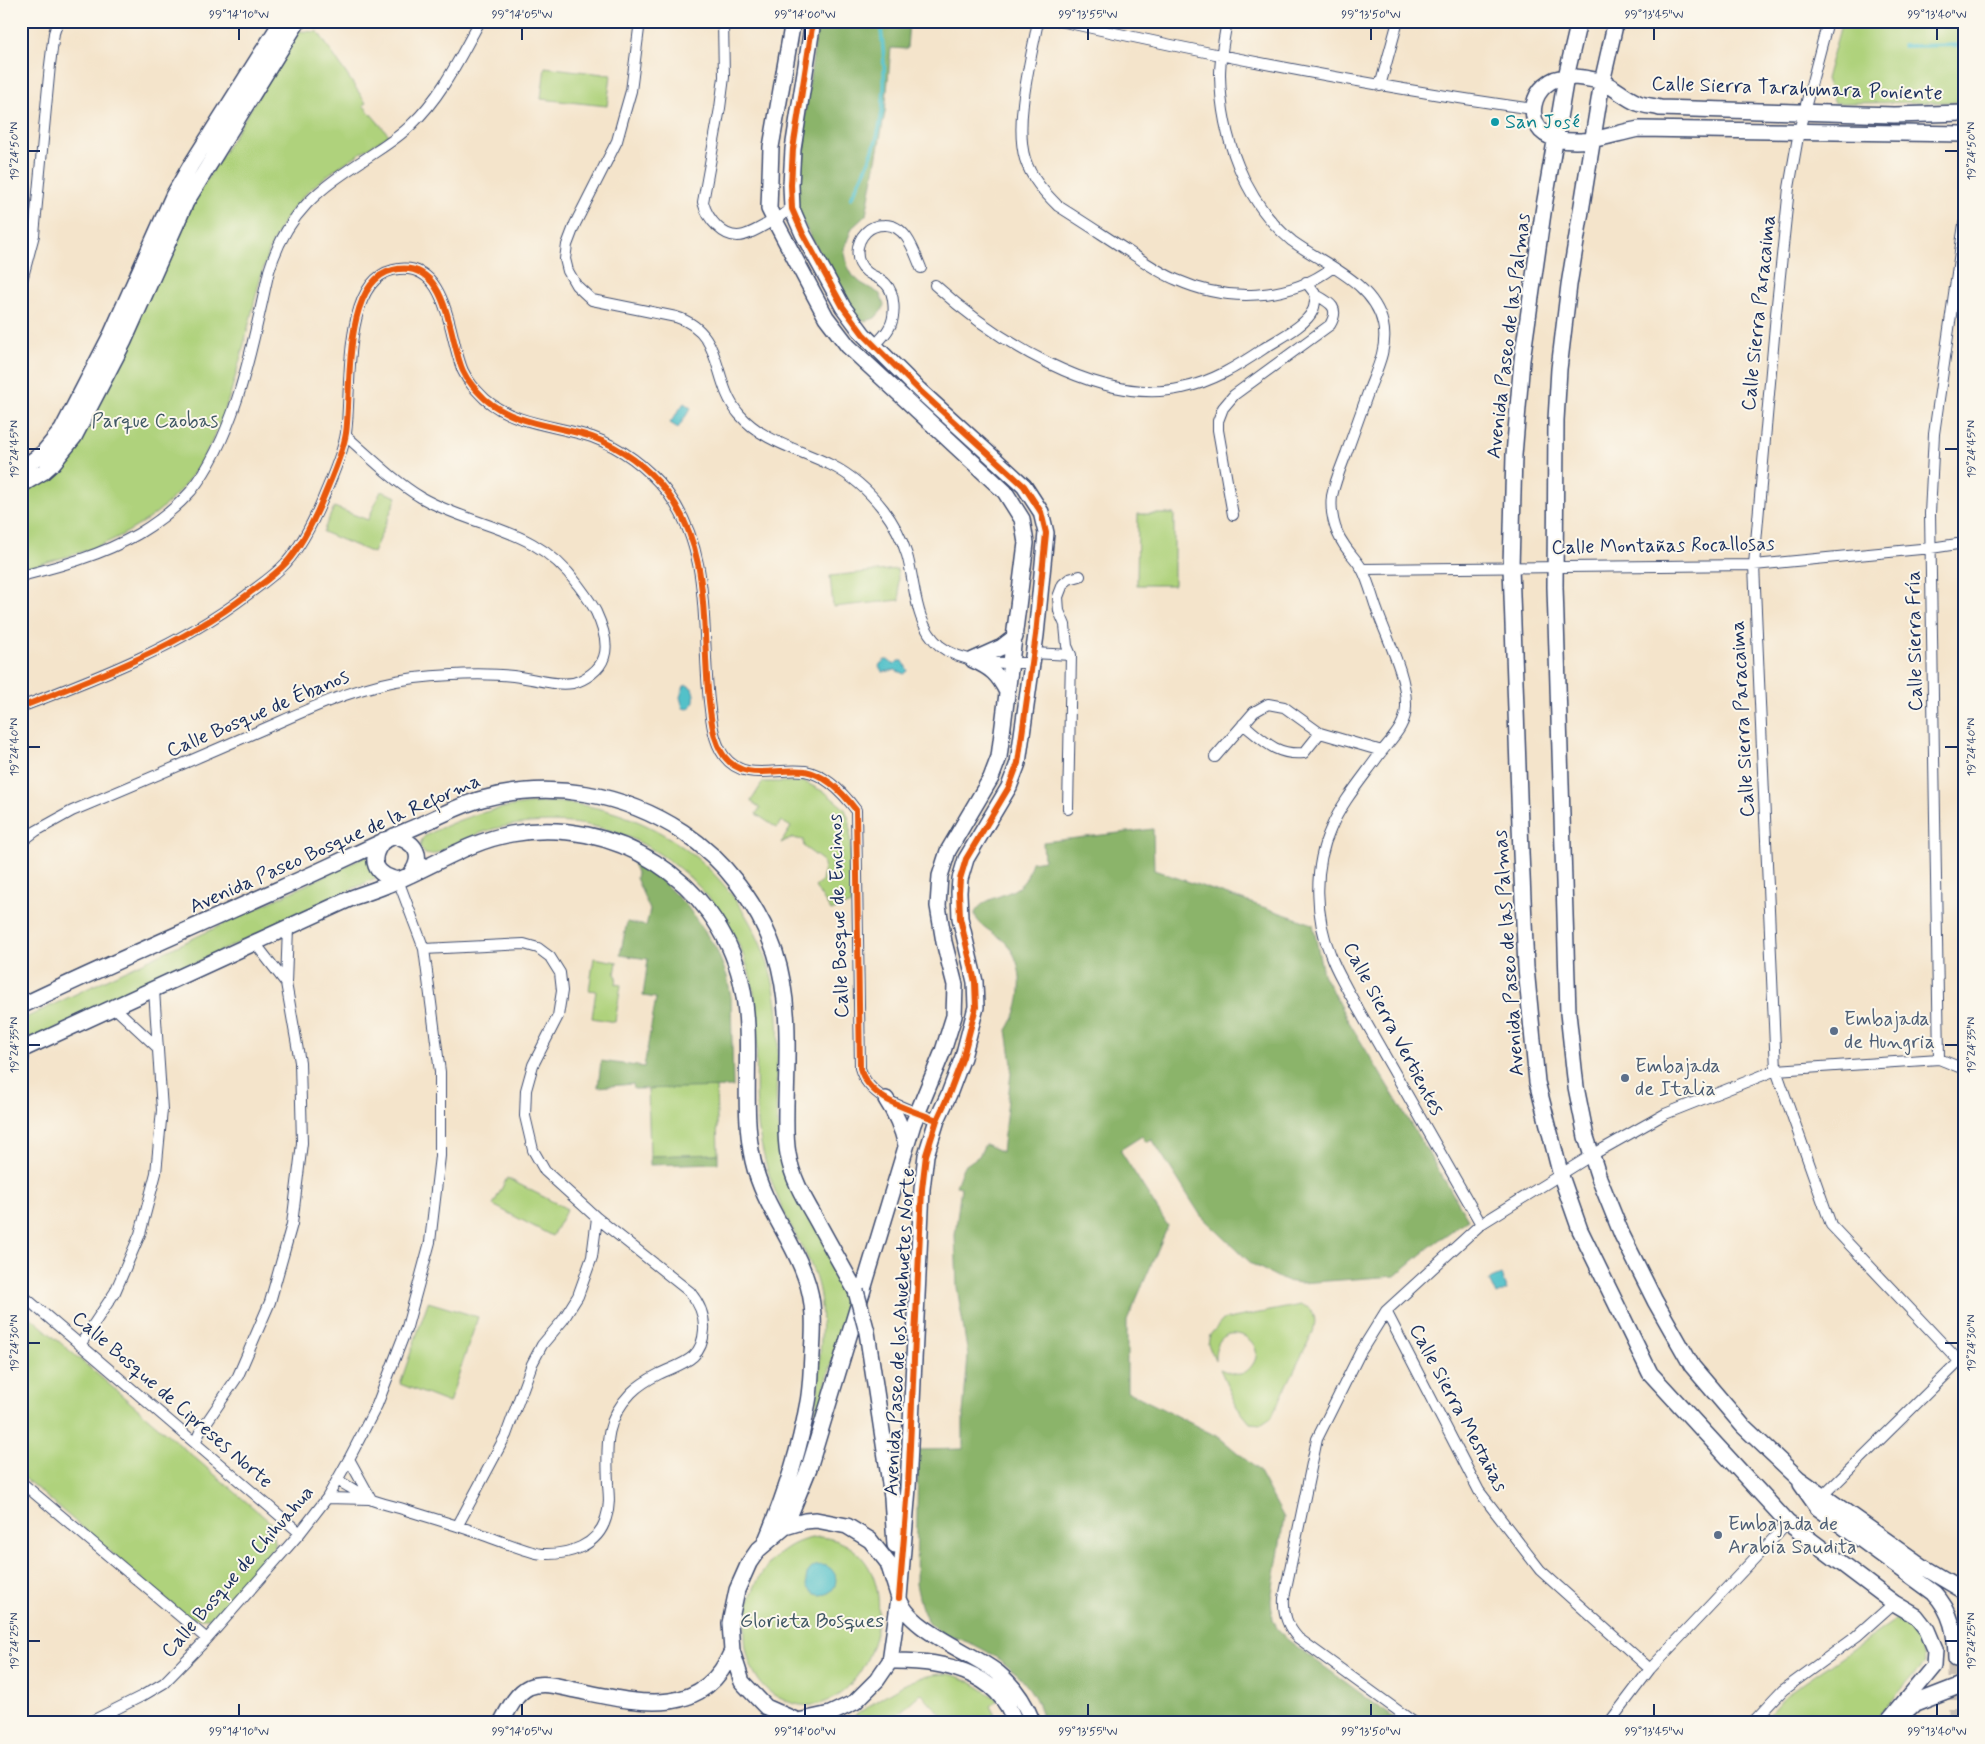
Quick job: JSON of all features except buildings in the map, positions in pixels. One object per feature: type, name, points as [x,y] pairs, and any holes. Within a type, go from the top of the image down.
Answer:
[{"type":"main road","points":[[21,485],[43,472],[68,446],[124,341],[136,294],[182,180],[282,21]]},
{"type":"main road","points":[[21,469],[43,453],[62,430],[111,335],[136,294],[194,187],[298,21]]},
{"type":"main road","name":"Avenida Paseo de los Ahuehuetes Norte","points":[[785,1527],[809,1468],[906,1147],[918,1112],[944,1052],[955,1006],[955,984],[944,942],[938,906],[940,876],[948,851],[996,768],[999,757],[1026,543],[1022,519],[1005,492],[848,346],[826,317],[769,209],[771,148],[793,21]]},
{"type":"main road","name":"Avenida Paseo de los Ahuehuetes Norte","points":[[813,21],[792,149],[792,209],[803,234],[843,307],[863,334],[919,390],[1024,486],[1041,512],[1046,533],[1021,750],[1015,776],[1010,788],[966,859],[960,879],[960,918],[975,982],[976,1008],[964,1057],[936,1120],[926,1155],[922,1189],[908,1488],[899,1598]]},
{"type":"main road","name":"Avenida Paseo de las Palmas","points":[[1580,21],[1566,77],[1555,139],[1522,360],[1514,455],[1511,566],[1526,968],[1537,1082],[1561,1176],[1580,1230],[1650,1373],[1788,1523],[1894,1603],[1916,1616],[1927,1630],[1936,1649],[1934,1666],[1887,1723]]},
{"type":"main road","points":[[1616,21],[1602,82],[1569,285],[1559,369],[1556,420],[1554,566],[1568,1013],[1576,1087],[1586,1137],[1622,1235],[1639,1271],[1692,1366],[1743,1426],[1798,1478],[1867,1528],[1959,1586]]},
{"type":"main road","name":"Calle Sierra Tarahumara Poniente","points":[[1533,109],[1535,97],[1542,86],[1553,80],[1566,77],[1602,82],[1638,103],[1660,108],[1894,115],[1964,113]]},
{"type":"main road","points":[[1533,109],[1535,121],[1541,131],[1555,139]]},
{"type":"main road","name":"Calle Sierra Tarahumara Poniente","points":[[1555,139],[1572,142],[1592,141],[1639,129],[1799,131],[1858,134],[1964,134]]},
{"type":"main road","points":[[944,435],[956,422]]},
{"type":"main road","points":[[973,660],[1002,647],[1015,637]]},
{"type":"main road","points":[[973,660],[988,666],[1000,678],[1007,692]]},
{"type":"main road","name":"Avenida Paseo Bosque de la Reforma","points":[[21,1006],[389,838],[480,800],[524,791],[568,791],[611,798],[652,814],[691,837],[726,869],[754,907],[774,949],[783,987],[787,1020],[786,1141],[790,1166],[796,1182],[856,1292],[867,1332],[892,1497],[899,1598]]},
{"type":"main road","points":[[23,1050],[354,897],[404,878],[475,844],[510,834],[546,830],[582,833],[609,840],[634,850],[667,870],[696,896],[708,911],[724,936],[736,963],[745,1000],[746,1084],[749,1142],[753,1161],[765,1197],[804,1272],[813,1305],[814,1328],[807,1409],[785,1490],[765,1543]]},
{"type":"main road","points":[[389,838],[406,839],[414,846],[418,856],[416,867],[404,878],[387,878],[378,870],[374,860],[377,849],[389,838]]},
{"type":"main road","points":[[886,1099],[896,1113],[906,1147]]},
{"type":"main road","points":[[1798,1478],[1818,1508],[1934,1593],[1942,1602],[1953,1628],[1956,1660]]},
{"type":"main road","points":[[899,1598],[890,1661],[877,1680],[856,1702],[830,1714],[795,1722],[766,1707],[742,1682],[732,1651],[730,1622],[736,1590],[749,1563],[765,1543],[785,1527],[805,1521],[827,1521],[847,1526],[863,1535],[876,1546],[888,1563],[899,1598],[912,1617],[921,1626],[975,1657],[1008,1682],[1025,1703],[1033,1723]]},
{"type":"main road","points":[[501,1723],[509,1708],[522,1692],[529,1687],[538,1685],[638,1701],[677,1701],[696,1693],[712,1681],[724,1667],[732,1651]]},
{"type":"main road","points":[[890,1661],[934,1664],[962,1671],[982,1679],[1002,1695],[1011,1711],[1014,1723]]},
{"type":"main road","points":[[1892,1723],[1916,1703],[1964,1684]]},
{"type":"main road","points":[[1960,1723],[1964,1721]]},
{"type":"street","points":[[21,284],[34,235],[51,57],[54,33],[58,21]]},
{"type":"street","points":[[21,576],[84,559],[123,542],[163,518],[191,490],[214,453],[234,409],[274,258],[287,230],[307,202],[326,186],[392,142],[420,117],[441,89],[480,21]]},
{"type":"street","points":[[640,21],[631,91],[617,141],[570,234],[566,252],[568,271],[576,285],[592,300],[676,317],[698,328],[710,344],[726,396],[748,424],[770,439],[832,465],[871,495],[892,523],[907,554],[922,624],[934,641],[951,653],[973,660],[1011,663],[1032,658],[1071,655]]},
{"type":"street","points":[[723,21],[724,77],[703,202],[705,210],[713,223],[726,233],[743,236],[792,209]]},
{"type":"street","points":[[1038,21],[1026,86],[1022,139],[1025,159],[1033,177],[1058,206],[1157,270],[1176,280],[1220,293],[1244,295],[1291,289],[1322,276],[1332,268]]},
{"type":"street","points":[[1060,21],[1221,57],[1380,86],[1533,109]]},
{"type":"street","name":"Calle Sierra Vertientes","points":[[1227,21],[1221,57],[1221,92],[1232,150],[1241,173],[1257,200],[1274,223],[1292,240],[1355,283],[1371,298],[1383,322],[1384,342],[1379,364],[1339,472],[1332,497],[1333,520],[1341,540],[1362,569],[1404,683],[1407,706],[1403,723],[1396,736],[1382,751],[1343,806],[1330,829],[1323,852],[1318,883],[1321,919],[1330,956],[1348,991],[1481,1224]]},
{"type":"street","points":[[1380,86],[1398,21]]},
{"type":"street","name":"Calle Sierra Paracaima","points":[[1828,21],[1799,131],[1783,241],[1754,565],[1776,1070],[1831,1225],[1962,1361]]},
{"type":"street","name":"Calle Sierra Fría","points":[[1939,1059],[1930,514],[1934,434],[1964,224]]},
{"type":"street","points":[[875,345],[891,323],[892,301],[887,284],[868,273],[860,263],[857,251],[861,238],[875,226],[888,225],[900,230],[908,239],[921,268]]},
{"type":"street","name":"Calle Bosque de Encinos","points":[[21,708],[112,670],[179,638],[232,606],[271,577],[287,562],[300,544],[321,503],[346,436],[354,327],[363,298],[374,280],[390,270],[408,268],[427,277],[440,294],[462,368],[473,388],[493,406],[520,419],[577,433],[608,444],[634,460],[668,493],[686,525],[699,561],[703,596],[708,692],[712,724],[721,752],[732,764],[747,771],[805,771],[815,775],[834,786],[856,810],[860,1068],[867,1084],[872,1090],[886,1099],[936,1120]]},
{"type":"street","points":[[1233,516],[1218,430],[1220,414],[1227,401],[1234,395],[1330,325],[1334,318],[1334,309],[1329,302],[1316,295],[1306,282]]},
{"type":"street","points":[[935,285],[979,322],[1027,352],[1111,387],[1147,391],[1181,389],[1211,379],[1238,366],[1303,322],[1314,310],[1316,295]]},
{"type":"street","name":"Calle Bosque de Ébanos","points":[[21,842],[36,831],[72,812],[309,708],[360,689],[418,678],[486,675],[509,676],[564,684],[583,679],[600,665],[605,651],[603,632],[594,608],[573,577],[553,558],[522,537],[451,512],[408,489],[346,436]]},
{"type":"street","name":"Calle Montañas Rocallosas","points":[[1362,569],[1754,565],[1931,548],[1964,543]]},
{"type":"street","points":[[1068,809],[1071,655],[1067,646],[1065,625],[1059,611],[1058,597],[1063,584],[1068,578],[1080,576]]},
{"type":"street","points":[[1215,757],[1254,712],[1268,704],[1284,707],[1320,733],[1382,751]]},
{"type":"street","points":[[1243,724],[1271,748],[1290,755],[1304,753],[1320,733]]},
{"type":"street","name":"Calle Bosque de Chihuahua","points":[[88,1723],[164,1683],[206,1639],[300,1533],[337,1480],[377,1405],[407,1327],[430,1242],[440,1156],[440,1072],[424,949],[404,878]]},
{"type":"street","points":[[195,1443],[238,1376],[270,1302],[292,1224],[302,1143],[300,1062],[286,983],[288,927]]},
{"type":"street","points":[[255,943],[286,983]]},
{"type":"street","points":[[337,1480],[371,1500],[458,1526],[540,1554],[574,1551],[590,1542],[602,1528],[608,1513],[607,1440],[616,1415],[623,1404],[641,1385],[690,1359],[697,1352],[704,1335],[703,1316],[700,1307],[690,1292],[597,1218],[545,1171],[533,1150],[526,1128],[524,1103],[529,1077],[558,1016],[562,982],[556,965],[545,952],[524,944],[424,949]]},
{"type":"street","points":[[80,1345],[115,1292],[140,1234],[156,1173],[162,1110],[154,990]]},
{"type":"street","points":[[114,1007],[158,1047]]},
{"type":"street","points":[[21,1075],[23,1050]]},
{"type":"street","points":[[1416,1723],[1298,1638],[1288,1624],[1283,1607],[1317,1439],[1337,1395],[1386,1311],[1481,1224],[1592,1155],[1665,1114],[1776,1070],[1939,1059],[1964,1069]]},
{"type":"street","points":[[458,1526],[506,1435],[532,1364],[539,1351],[571,1308],[581,1290],[593,1250],[597,1218]]},
{"type":"street","name":"Calle Bosque de Cipreses Norte","points":[[21,1294],[300,1533]]},
{"type":"street","name":"Calle Sierra Mestañas","points":[[1386,1311],[1479,1491],[1540,1570],[1650,1669]]},
{"type":"street","points":[[1824,1495],[1962,1361]]},
{"type":"street","points":[[349,1458],[371,1500]]},
{"type":"street","points":[[21,1482],[206,1639]]},
{"type":"street","points":[[326,1498],[371,1500]]},
{"type":"street","points":[[1609,1723],[1650,1669],[1788,1523]]},
{"type":"street","points":[[1752,1723],[1784,1690],[1857,1636],[1894,1603]]},
{"type":"green space","points":[[818,21],[909,21],[907,49],[891,48],[885,112],[866,215],[852,228],[844,249],[848,267],[853,276],[880,294],[884,305],[875,318],[866,321],[855,317],[795,208],[795,185]]},
{"type":"green space","points":[[1842,21],[1964,21],[1964,102],[1835,103],[1826,79]]},
{"type":"green space","name":"Parque Caobas","points":[[299,31],[318,32],[366,103],[363,105],[389,135],[324,178],[301,199],[282,224],[264,265],[240,360],[219,426],[205,456],[187,482],[164,506],[136,527],[91,549],[21,569],[21,491],[35,484],[191,205]]},
{"type":"green space","points":[[545,67],[611,75],[607,106],[541,99]]},
{"type":"green space","points":[[381,491],[397,497],[373,553],[323,532],[334,507],[368,520]]},
{"type":"green space","points":[[1138,514],[1174,514],[1174,585],[1137,585]]},
{"type":"green space","points":[[897,569],[900,600],[833,607],[830,576]]},
{"type":"green space","points":[[763,782],[805,782],[826,793],[845,809],[850,822],[851,904],[831,911],[815,887],[822,881],[824,870],[822,860],[804,847],[803,840],[793,838],[781,843],[791,827],[781,821],[777,828],[756,814],[760,808],[751,801]]},
{"type":"green space","points":[[553,802],[595,807],[634,820],[670,838],[702,863],[730,892],[752,926],[768,964],[777,1005],[776,1104],[781,1143],[850,1298],[826,1383],[805,1469],[801,1466],[818,1395],[821,1303],[812,1268],[779,1200],[764,1155],[758,1127],[756,1094],[757,1028],[752,982],[743,955],[730,929],[714,905],[695,883],[673,863],[649,847],[607,830],[575,823],[525,823],[493,829],[430,855],[425,854],[420,847],[425,836],[471,816],[519,805]]},
{"type":"green space","points":[[1153,829],[1154,870],[1313,924],[1323,974],[1346,1017],[1468,1219],[1432,1245],[1395,1276],[1300,1283],[1285,1281],[1252,1264],[1201,1216],[1152,1139],[1146,1142],[1142,1136],[1120,1150],[1168,1226],[1127,1321],[1127,1391],[1220,1438],[1258,1470],[1284,1518],[1271,1600],[1273,1620],[1277,1628],[1288,1640],[1401,1723],[1045,1723],[1035,1698],[1015,1672],[977,1646],[938,1630],[927,1619],[921,1604],[916,1584],[918,1450],[963,1449],[963,1413],[968,1356],[957,1287],[955,1235],[961,1187],[956,1186],[963,1167],[979,1156],[985,1144],[1002,1152],[1012,1064],[1007,1030],[1017,1009],[1020,985],[1020,973],[1012,951],[1005,942],[979,922],[975,913],[985,902],[1020,886],[1026,878],[1032,862],[1044,860],[1043,842]]},
{"type":"green space","points":[[369,855],[378,877],[21,1045],[21,1020]]},
{"type":"green space","points":[[633,863],[654,873],[687,906],[716,948],[727,976],[731,997],[733,1087],[634,1089],[633,1084],[598,1087],[601,1061],[644,1067],[656,998],[643,996],[648,959],[620,955],[627,922],[646,926],[650,910],[636,878],[637,873]]},
{"type":"green space","points":[[594,958],[617,962],[616,984],[621,985],[615,1022],[592,1018],[596,991],[589,990]]},
{"type":"green space","points":[[716,1086],[718,1154],[650,1156],[648,1088]]},
{"type":"green space","points":[[718,1154],[718,1163],[650,1165],[650,1156]]},
{"type":"green space","points":[[507,1178],[567,1209],[552,1236],[493,1205]]},
{"type":"green space","points":[[428,1302],[478,1317],[449,1403],[400,1384]]},
{"type":"green space","points":[[1301,1305],[1309,1309],[1314,1315],[1313,1332],[1271,1418],[1262,1424],[1250,1423],[1237,1407],[1220,1369],[1234,1374],[1245,1372],[1255,1359],[1256,1349],[1251,1341],[1242,1335],[1233,1334],[1224,1337],[1217,1346],[1215,1361],[1208,1344],[1210,1335],[1223,1320]]},
{"type":"green space","points":[[21,1309],[270,1522],[275,1546],[215,1618],[188,1618],[21,1475]]},
{"type":"green space","name":"Glorieta Bosques","points":[[820,1537],[852,1548],[871,1570],[878,1600],[876,1632],[865,1662],[847,1687],[824,1703],[795,1704],[774,1695],[758,1679],[749,1659],[745,1636],[747,1613],[753,1591],[764,1571],[779,1554],[798,1542]]},
{"type":"green space","points":[[1901,1616],[1919,1631],[1924,1663],[1871,1723],[1761,1723],[1785,1696]]},
{"type":"green space","points":[[947,1674],[968,1681],[998,1700],[990,1706],[999,1723],[949,1723],[921,1693],[888,1723],[844,1723],[880,1698],[906,1684],[919,1678]]},
{"type":"water","points":[[684,403],[691,408],[678,428],[670,423]]},
{"type":"water","points":[[885,660],[894,665],[898,661],[903,661],[908,671],[904,674],[895,670],[883,672],[879,667]]},
{"type":"water","points":[[687,685],[692,688],[694,697],[694,702],[688,709],[683,708],[680,697],[684,686]]},
{"type":"water","points":[[1501,1275],[1507,1290],[1496,1295],[1489,1280]]},
{"type":"water","points":[[821,1565],[831,1570],[836,1580],[831,1590],[821,1595],[811,1590],[806,1580],[811,1570]]},
{"type":"waterway","points":[[851,198],[877,140],[883,106],[884,55],[880,21]]},
{"type":"waterway","points":[[1903,46],[1964,45]]},
{"type":"tunnel","points":[[1956,1660],[1956,1723]]},
{"type":"cycle path","points":[[813,21],[793,149],[791,185],[792,209],[803,234],[843,307],[863,334],[919,390],[1024,486],[1041,512],[1046,533],[1036,635],[1018,763],[1009,787],[966,859],[960,879],[960,918],[975,982],[976,1007],[963,1057],[937,1120],[926,1155],[922,1189],[908,1488],[899,1598]]},
{"type":"cycle path","points":[[21,707],[109,672],[167,645],[221,613],[267,580],[286,563],[302,541],[315,517],[342,450],[348,415],[352,341],[357,316],[365,295],[376,279],[393,270],[411,269],[425,276],[436,288],[449,321],[463,371],[475,389],[485,399],[509,414],[592,437],[614,447],[643,467],[660,483],[682,515],[692,540],[702,592],[709,701],[717,744],[724,756],[741,769],[751,772],[794,770],[813,773],[827,781],[840,792],[856,810],[860,1068],[865,1079],[881,1096],[902,1107],[937,1120]]},
{"type":"place","name":"San José","points":[[1495,122]]},
{"type":"place","name":"Embajada de Hungria","points":[[1834,1031]]},
{"type":"place","name":"Embajada de Italia","points":[[1625,1078]]},
{"type":"place","name":"Embajada de Arabia Saudita","points":[[1718,1535]]}]
